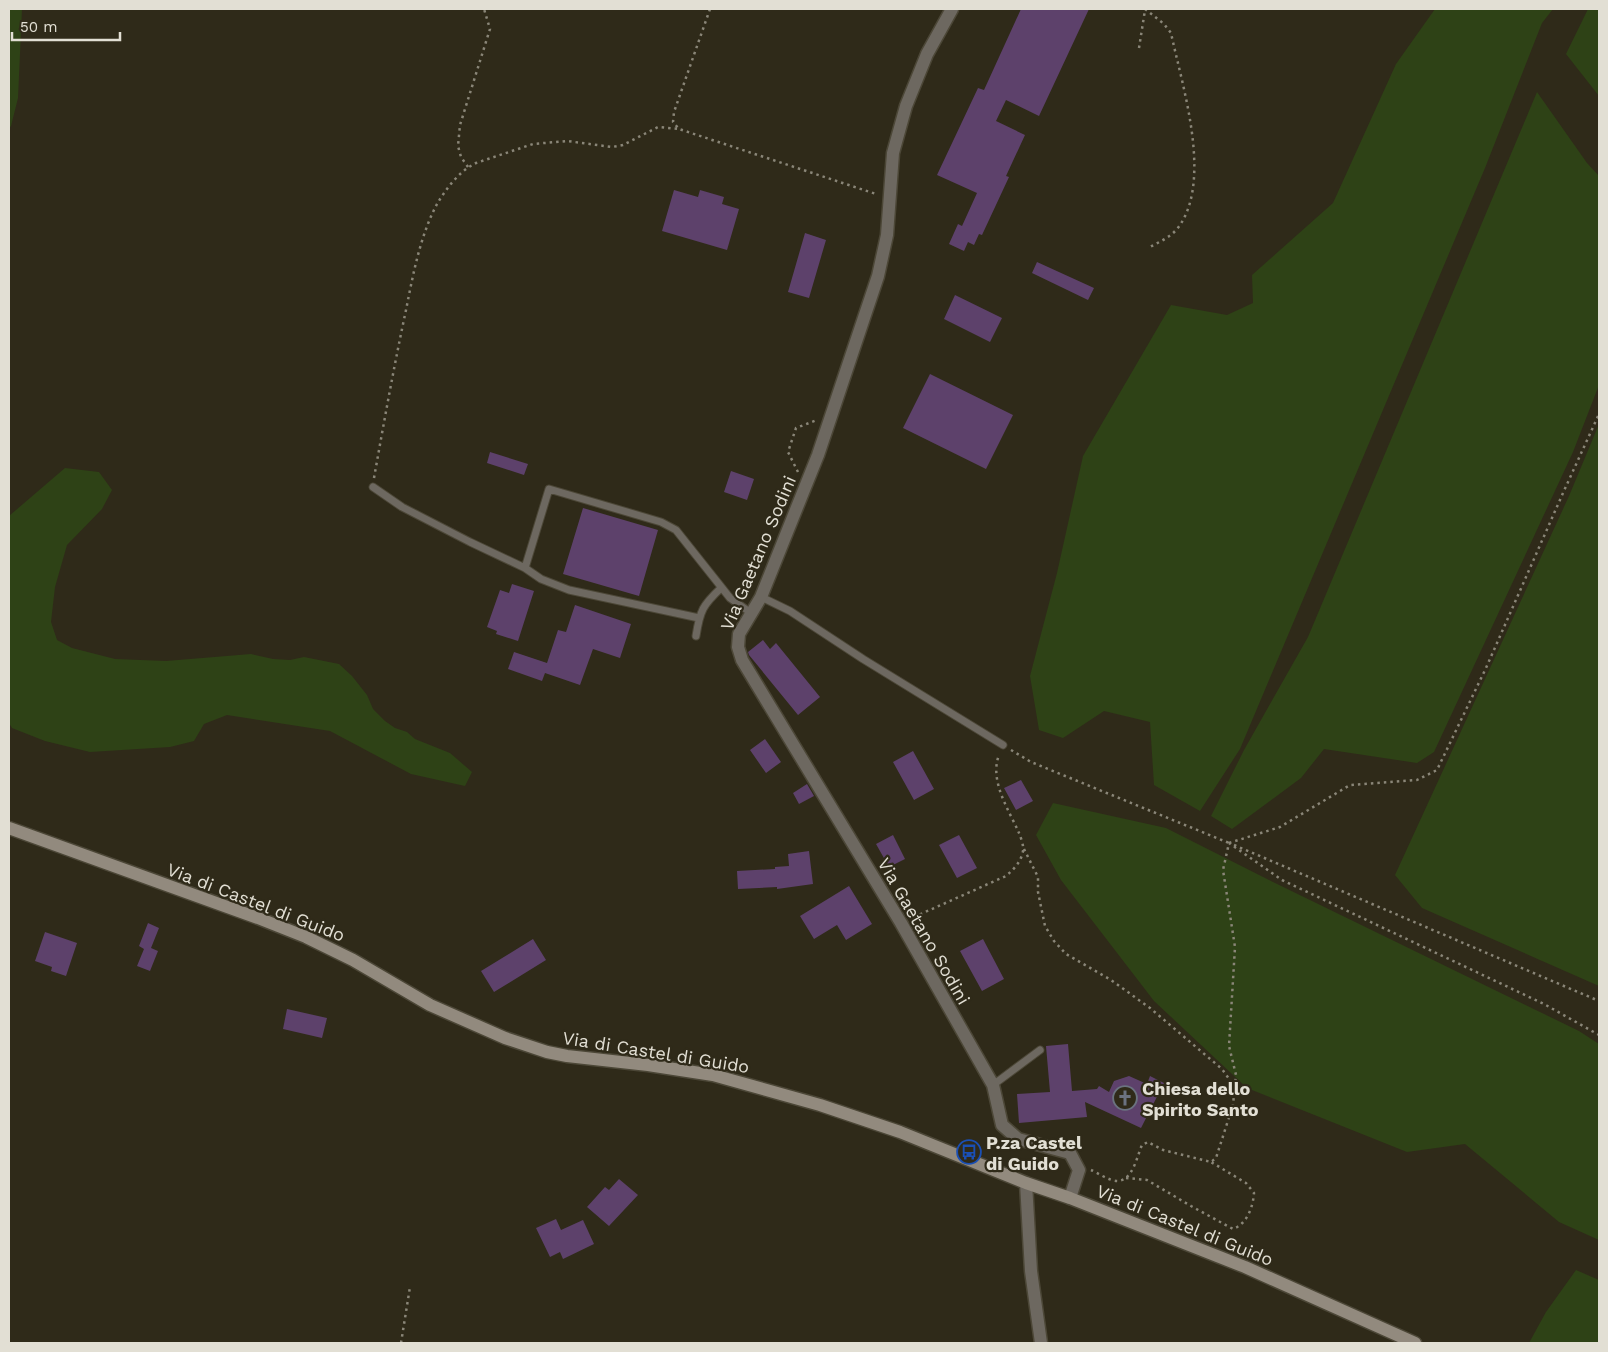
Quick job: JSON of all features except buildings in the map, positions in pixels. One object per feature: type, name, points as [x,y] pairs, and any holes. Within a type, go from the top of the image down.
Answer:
[{"type":"street","name":"Via Gaetano Sodini","points":[[952,9],[927,54],[906,106],[893,153],[890,198],[882,262],[830,418],[805,487],[760,597],[738,639],[741,657],[901,923],[993,1085],[1002,1125],[1018,1139],[1070,1153],[1075,1162]]},
{"type":"street","name":"Via di Castel di Guido","points":[[9,828],[306,937],[346,956],[430,1005],[481,1028],[528,1046],[576,1057],[713,1075],[820,1105],[900,1132],[1026,1183],[1070,1198],[1245,1267],[1414,1343]]},
{"type":"street","points":[[1070,1198],[1079,1170],[1075,1162]]},
{"type":"street","points":[[1026,1183],[1031,1271],[1041,1343]]},
{"type":"lane","points":[[373,487],[402,507],[525,568],[541,578],[569,590],[699,618]]},
{"type":"lane","points":[[525,568],[549,489],[661,522],[676,530],[730,598],[751,613]]},
{"type":"lane","points":[[696,636],[699,618],[705,604],[721,588]]},
{"type":"lane","points":[[760,597],[790,611],[863,659],[1003,745]]},
{"type":"lane","points":[[993,1085],[1040,1050]]},
{"type":"path","points":[[468,166],[460,157],[458,146],[460,125],[490,29],[484,9]]},
{"type":"path","points":[[679,129],[673,122],[674,112],[710,9]]},
{"type":"path","points":[[1139,48],[1145,9],[1164,24],[1171,33],[1191,129],[1195,175],[1189,205],[1181,224],[1169,237],[1150,247]]},
{"type":"path","points":[[373,487],[391,380],[424,236],[437,205],[451,184],[468,166],[533,144],[567,141],[612,147],[623,146],[658,127],[679,129],[890,198]]},
{"type":"path","points":[[1229,843],[1280,827],[1350,785],[1417,780],[1437,770],[1486,668],[1599,414]]},
{"type":"path","points":[[805,487],[788,452],[796,428],[812,420],[830,418]]},
{"type":"path","points":[[1234,1088],[1222,1069],[1150,1008],[1111,980],[1066,954],[1054,942],[1045,926],[1038,892],[1038,877],[1024,850],[1020,836],[998,786],[997,761],[1003,745],[1031,762],[1229,843],[1599,1000]]},
{"type":"path","points":[[1229,843],[1282,880],[1544,1004],[1599,1035]]},
{"type":"path","points":[[1212,1162],[1216,1158],[1233,1104],[1236,1075],[1229,1046],[1235,947],[1223,870],[1229,843]]},
{"type":"path","points":[[901,923],[1006,876],[1018,866],[1024,850]]},
{"type":"path","points":[[1075,1162],[1112,1180],[1118,1181],[1126,1178],[1132,1172],[1142,1145],[1148,1142],[1163,1150],[1212,1162],[1246,1183],[1254,1193],[1254,1200],[1245,1221],[1239,1227],[1233,1229],[1147,1180],[1126,1178]]},
{"type":"path","points":[[401,1343],[410,1287]]},
{"type":"green space","points":[[9,9],[22,9],[18,98],[9,128]]},
{"type":"green space","points":[[1435,9],[1553,9],[1542,23],[1485,168],[1240,749],[1200,811],[1154,785],[1150,722],[1104,711],[1063,738],[1039,730],[1030,676],[1057,573],[1083,456],[1171,305],[1227,315],[1253,303],[1252,275],[1333,203],[1396,64]]},
{"type":"green space","points":[[1588,9],[1599,9],[1599,96],[1566,54]]},
{"type":"green space","points":[[1537,92],[1587,163],[1599,176],[1599,385],[1573,452],[1434,752],[1417,763],[1324,749],[1301,778],[1232,829],[1211,816],[1244,750],[1308,637]]},
{"type":"green space","points":[[1599,424],[1599,986],[1422,908],[1395,875],[1569,496]]},
{"type":"green space","points":[[65,468],[99,472],[112,490],[102,509],[67,545],[55,587],[51,622],[57,640],[72,648],[115,659],[166,661],[251,654],[273,659],[290,660],[304,657],[339,664],[352,676],[367,695],[373,709],[385,721],[395,728],[407,732],[415,739],[450,753],[472,772],[465,786],[411,774],[330,731],[227,715],[204,724],[194,741],[170,747],[90,752],[45,741],[12,728],[9,723],[9,516]]},
{"type":"green space","points":[[1053,803],[1166,828],[1579,1031],[1599,1044],[1599,1240],[1559,1222],[1465,1144],[1407,1152],[1247,1088],[1154,1001],[1061,880],[1036,835]]},
{"type":"green space","points":[[1576,1270],[1599,1280],[1599,1343],[1529,1343],[1546,1312]]},
{"type":"place","name":"Chiesa dello Spirito Santo","points":[[1125,1098]]},
{"type":"place","name":"P.za Castel di Guido","points":[[969,1152]]}]
